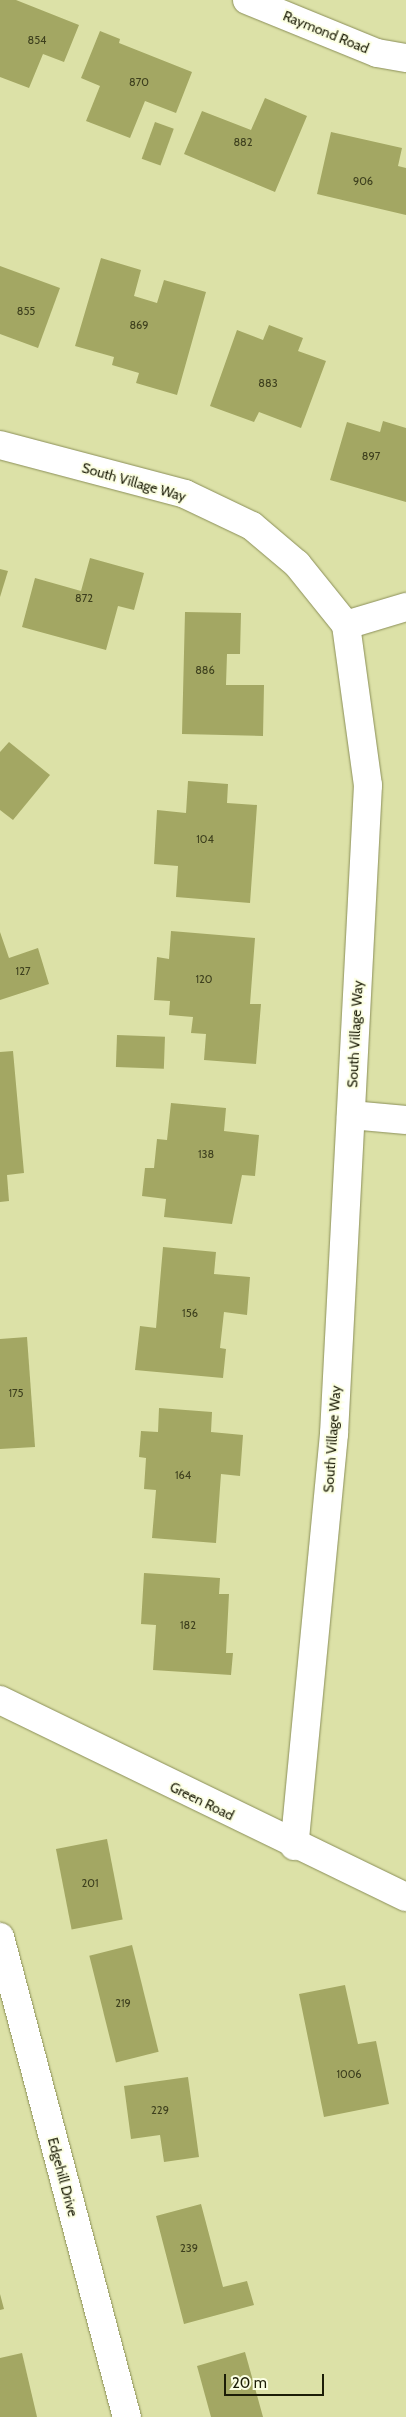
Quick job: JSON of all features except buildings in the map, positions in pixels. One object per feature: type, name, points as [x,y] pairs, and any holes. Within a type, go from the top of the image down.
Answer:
[{"type":"street","name":"Raymond Road","points":[[247,0],[377,53],[406,58]]},
{"type":"street","name":"South Village Way","points":[[0,446],[184,494],[252,526],[297,564],[346,625],[368,784],[334,1434],[294,1846]]},
{"type":"street","points":[[346,625],[406,607]]},
{"type":"street","points":[[351,1116],[406,1120]]},
{"type":"street","name":"Green Road","points":[[0,1700],[294,1846],[406,1897]]},
{"type":"street","name":"Edgehill Drive","points":[[0,1936],[127,2417]]}]
